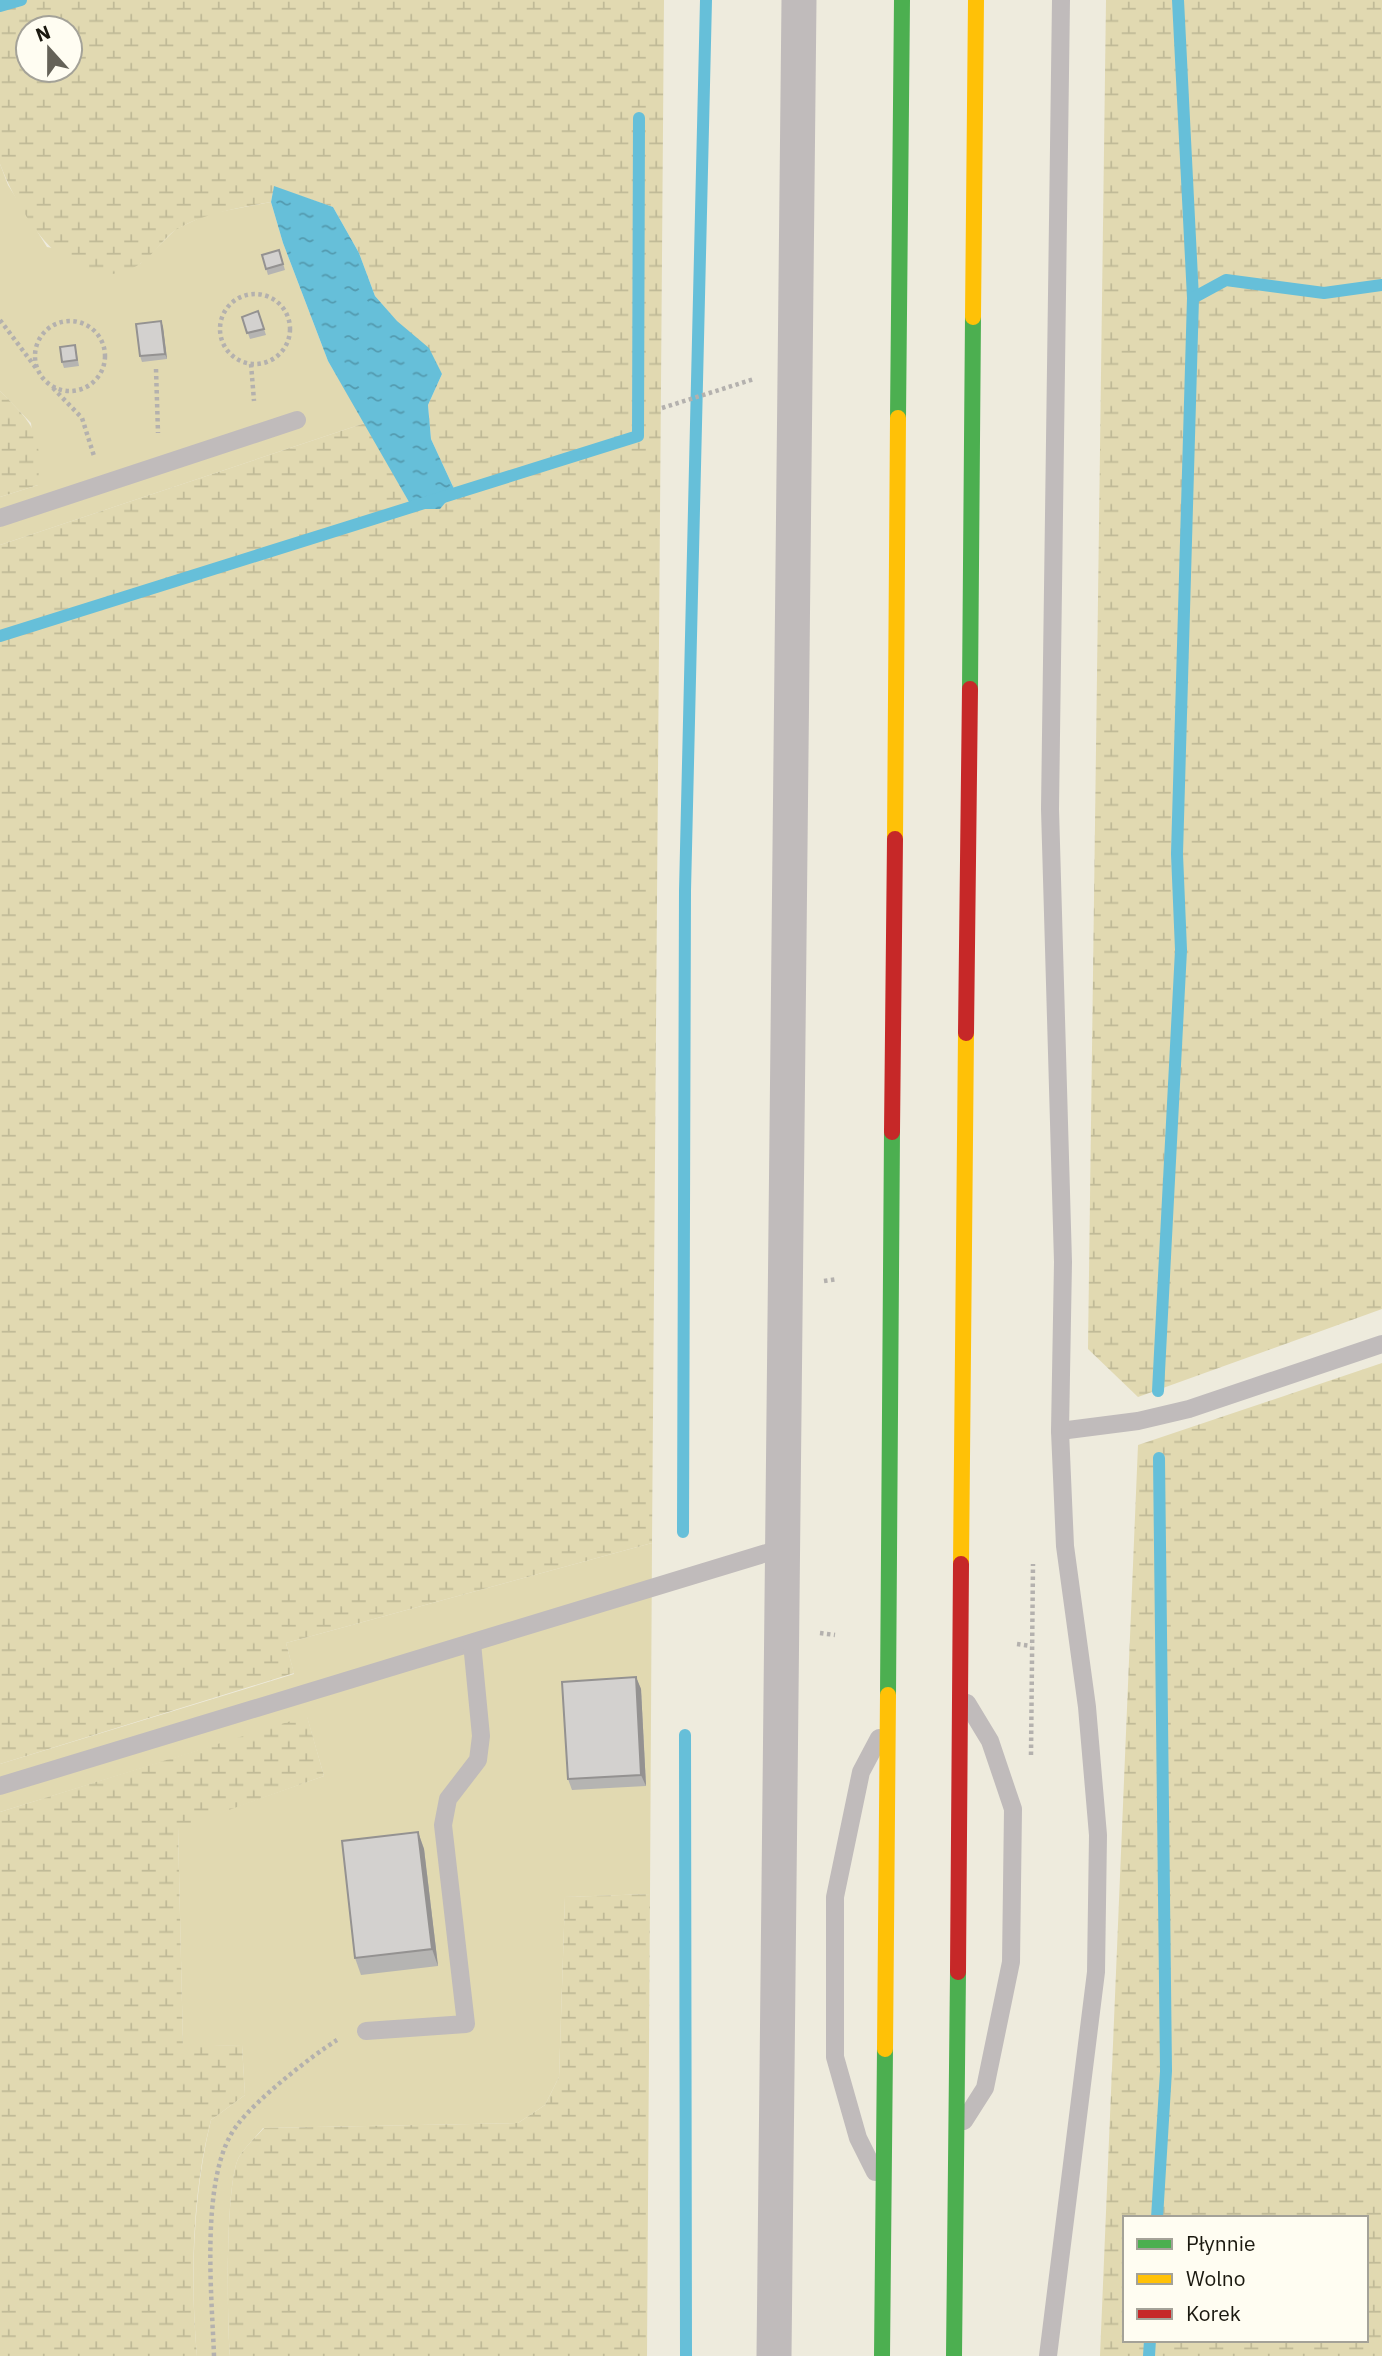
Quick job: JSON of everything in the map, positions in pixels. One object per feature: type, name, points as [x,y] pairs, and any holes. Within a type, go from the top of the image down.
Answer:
[{"type":"highway","points":[[882,2356],[902,0]]},
{"type":"highway","points":[[954,2356],[976,0]]},
{"type":"street","points":[[774,2356],[799,0]]},
{"type":"lane","points":[[1048,2356],[1096,1972],[1098,1835],[1087,1707],[1065,1546],[1060,1431],[1063,1262],[1050,809],[1061,0]]},
{"type":"lane","points":[[0,518],[297,420]]},
{"type":"lane","points":[[1060,1431],[1138,1421],[1189,1409],[1382,1344]]},
{"type":"lane","points":[[0,1786],[783,1548]]},
{"type":"lane","points":[[366,2031],[466,2024],[443,1825],[448,1799],[478,1760],[481,1736],[472,1643]]},
{"type":"lane","points":[[956,2133],[985,2088],[1011,1962],[1013,1822],[1013,1809],[990,1741],[960,1690]]},
{"type":"lane","points":[[883,2191],[858,2138],[835,2057],[835,1897],[861,1772],[888,1719]]},
{"type":"path","points":[[263,295],[274,299],[282,306],[290,327],[283,350],[263,363],[240,361],[223,344],[221,322],[225,312],[241,297],[263,295]]},
{"type":"path","points":[[0,320],[46,381],[82,418],[103,484]]},
{"type":"path","points":[[38,371],[36,349],[47,330],[56,324],[78,322],[97,333],[105,354],[99,377],[79,390],[67,391],[46,381]]},
{"type":"path","points":[[156,369],[159,466]]},
{"type":"path","points":[[662,408],[713,392]]},
{"type":"path","points":[[820,1633],[835,1634]]},
{"type":"path","points":[[1017,1644],[1031,1646]]},
{"type":"path","points":[[214,2356],[210,2260],[215,2186],[223,2154],[237,2124],[327,2046],[345,2035],[366,2031]]},
{"type":"green space","points":[[0,0],[664,0],[652,1543],[286,1643],[294,1673],[0,1764],[0,545],[365,423],[413,509],[455,491],[431,439],[428,405],[442,374],[375,296],[359,253],[333,207],[274,187],[271,202],[201,218],[174,231],[140,264],[116,274],[93,273],[72,264],[52,249],[35,229],[0,164]]},
{"type":"green space","points":[[1106,0],[1382,0],[1382,1309],[1138,1397],[1088,1349]]},
{"type":"green space","points":[[0,164],[8,185],[47,247],[140,264],[176,229],[208,214],[271,202],[283,243],[328,361],[365,423],[0,545],[0,497],[38,485],[31,423],[0,391]]},
{"type":"green space","points":[[0,391],[21,413],[34,432],[39,467],[38,485],[0,497]]},
{"type":"green space","points":[[1382,1363],[1382,2356],[1100,2356],[1138,1445]]},
{"type":"green space","points":[[652,1543],[650,1894],[565,1897],[559,2077],[545,2105],[518,2123],[263,2128],[241,2153],[234,2171],[228,2253],[230,2356],[197,2356],[195,2237],[205,2148],[211,2120],[245,2095],[242,2045],[183,2047],[178,1827],[324,1776],[307,1717],[0,1812],[0,1764],[294,1674],[286,1643]]},
{"type":"green space","points":[[307,1716],[324,1776],[178,1828],[183,2046],[242,2045],[245,2095],[211,2120],[205,2148],[194,2237],[197,2356],[0,2356],[0,1812]]},
{"type":"green space","points":[[650,1894],[647,2356],[230,2356],[228,2285],[231,2194],[239,2157],[251,2142],[264,2128],[518,2123],[545,2105],[559,2077],[565,1897]]},
{"type":"water","points":[[274,186],[333,207],[359,253],[375,296],[397,321],[429,348],[442,374],[428,405],[431,439],[455,491],[440,509],[413,509],[328,361],[283,243],[271,202]]},
{"type":"building","points":[[279,250],[283,264],[266,269],[262,255]]},
{"type":"building","points":[[258,311],[264,329],[247,333],[242,317]]},
{"type":"building","points":[[161,321],[165,354],[140,356],[136,324]]},
{"type":"building","points":[[75,345],[77,360],[62,362],[60,347]]},
{"type":"building","points":[[636,1677],[641,1775],[568,1779],[562,1682]]},
{"type":"building","points":[[418,1832],[432,1949],[355,1958],[342,1841]]},
{"type":"waterway","points":[[0,6],[21,0]]},
{"type":"waterway","points":[[683,1532],[685,891],[706,0]]},
{"type":"waterway","points":[[1178,0],[1193,298]]},
{"type":"waterway","points":[[0,636],[638,436],[639,118]]},
{"type":"waterway","points":[[1158,1391],[1181,950],[1177,854],[1193,298],[1226,280],[1324,293],[1382,285]]},
{"type":"waterway","points":[[1157,2216],[1166,2071],[1159,1458]]},
{"type":"waterway","points":[[685,1735],[686,2356]]},
{"type":"waterway","points":[[1149,2356],[1150,2342]]},
{"type":"traffic: fast","points":[[898,418],[902,0]]},
{"type":"traffic: fast","points":[[970,689],[973,317]]},
{"type":"traffic: fast","points":[[888,1695],[892,1132]]},
{"type":"traffic: fast","points":[[954,2356],[958,1972]]},
{"type":"traffic: fast","points":[[882,2356],[885,2049]]},
{"type":"traffic: slow","points":[[973,317],[976,0]]},
{"type":"traffic: slow","points":[[895,839],[898,418]]},
{"type":"traffic: slow","points":[[961,1564],[966,1033]]},
{"type":"traffic: slow","points":[[885,2049],[888,1695]]},
{"type":"traffic: jam","points":[[966,1033],[970,689]]},
{"type":"traffic: jam","points":[[892,1132],[895,839]]},
{"type":"traffic: jam","points":[[958,1972],[961,1564]]}]
